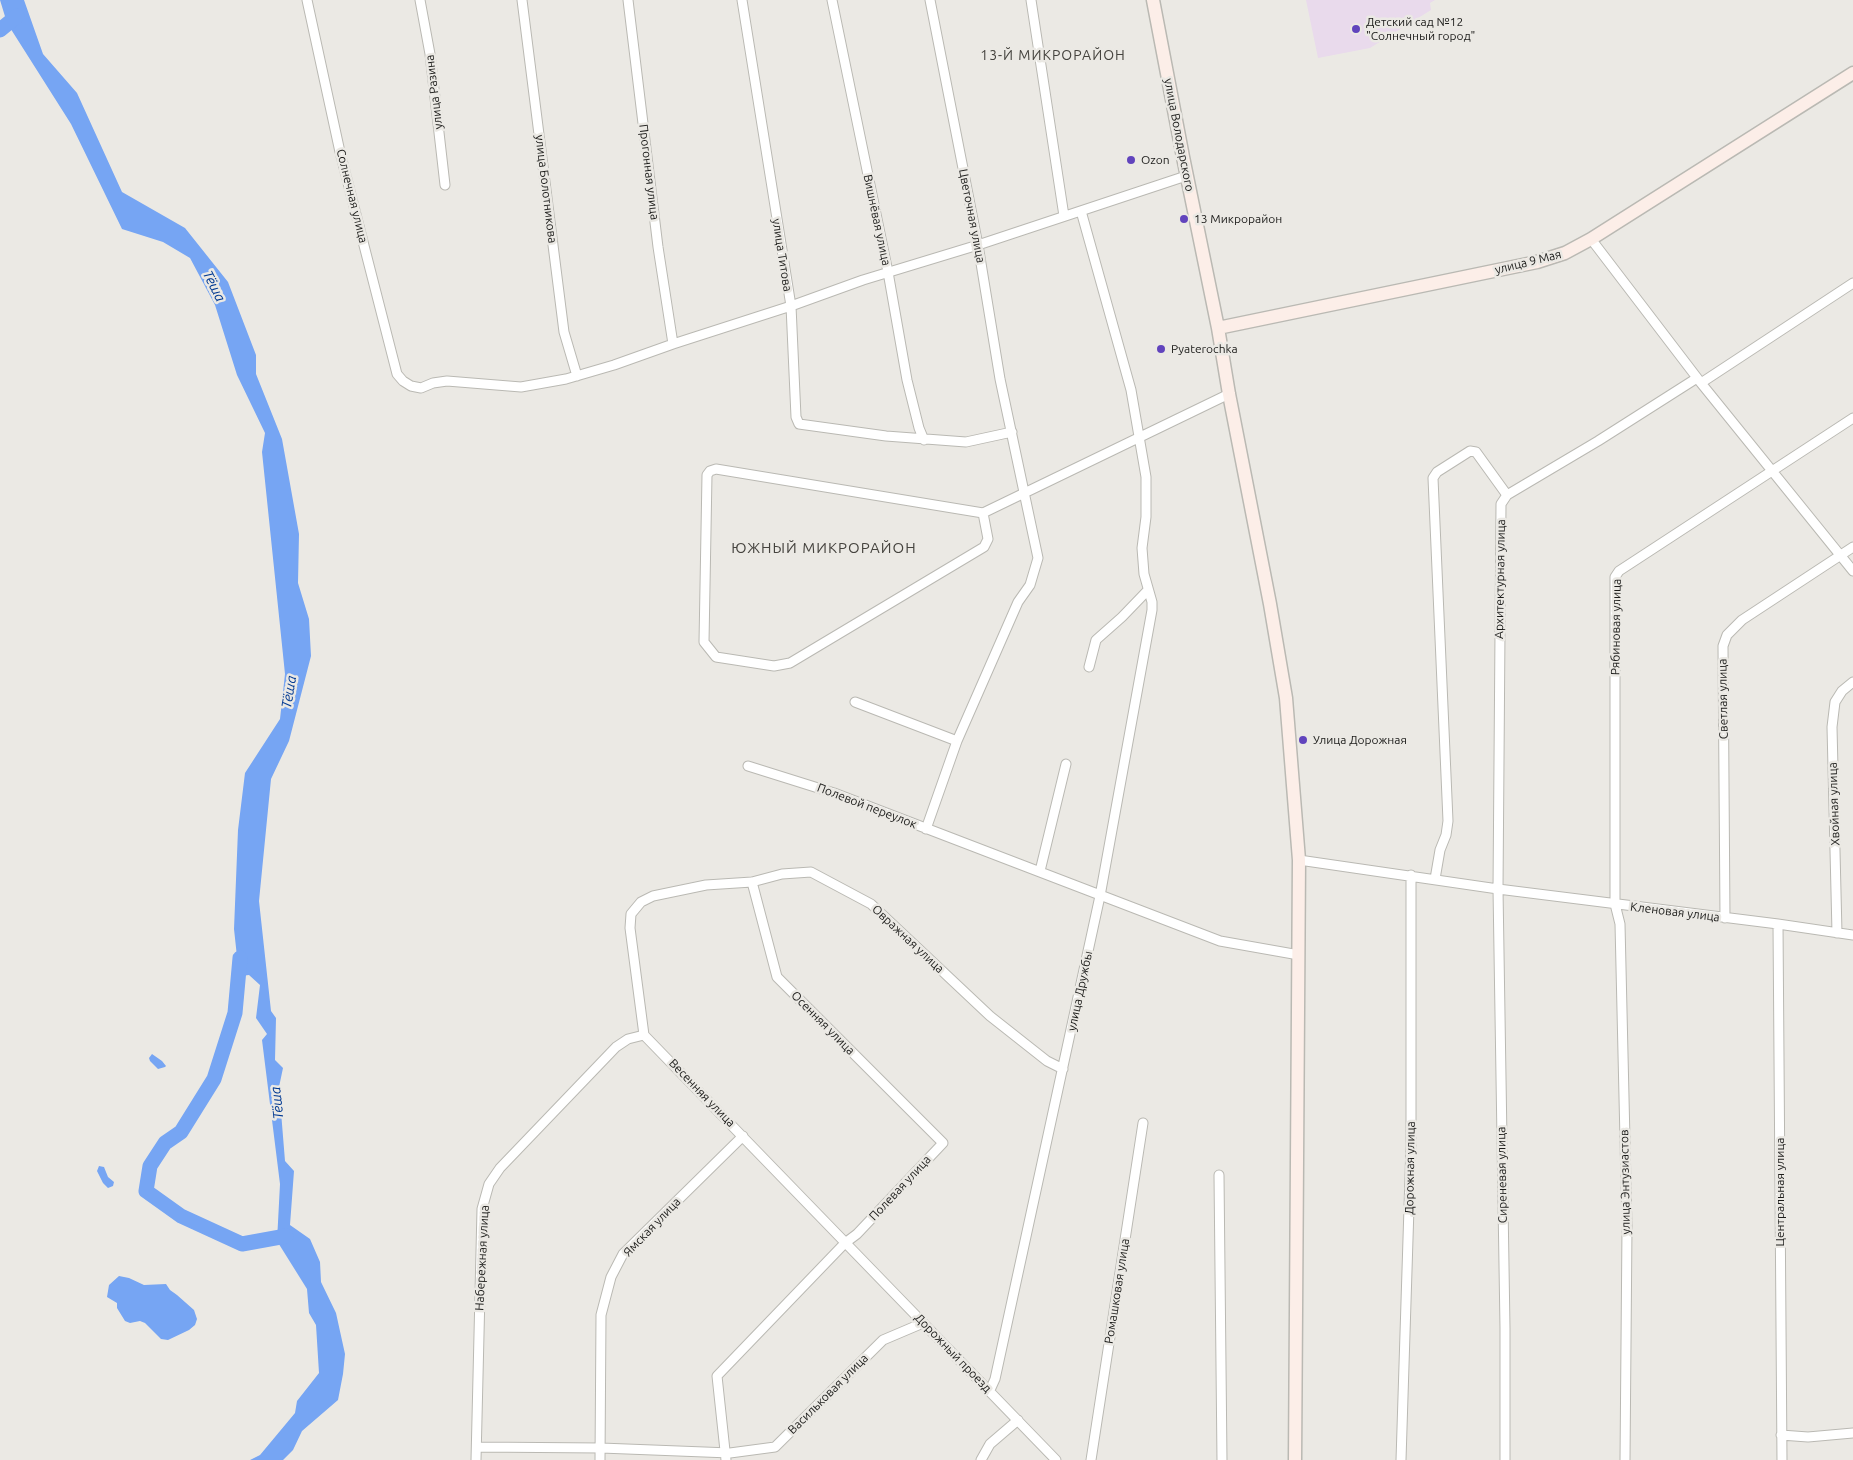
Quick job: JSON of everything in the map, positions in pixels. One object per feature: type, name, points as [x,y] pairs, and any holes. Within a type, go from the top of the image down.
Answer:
[{"type":"main road","name":"улица Володарского","points":[[1153,0],[1186,176],[1218,328],[1286,698],[1300,860],[1295,1460]]},
{"type":"main road","name":"улица 9 Мая","points":[[1218,328],[1537,262],[1565,253],[1591,239],[1853,73]]},
{"type":"street","name":"Солнечная улица","points":[[307,0],[340,152],[398,374],[403,381],[411,386],[421,388],[433,383],[447,381],[521,387],[577,376]]},
{"type":"street","name":"улица Разина","points":[[420,0],[430,54],[445,185]]},
{"type":"street","name":"улица Болотникова","points":[[522,0],[564,332],[577,376]]},
{"type":"street","name":"Прогонная улица","points":[[628,0],[658,247],[673,344]]},
{"type":"street","name":"улица Титова","points":[[742,0],[790,306],[796,417],[799,424],[924,440]]},
{"type":"street","name":"Вишнёвая улица","points":[[832,0],[888,272],[907,380],[919,428],[924,440]]},
{"type":"street","name":"Цветочная улица","points":[[930,0],[978,245],[1000,379],[1024,494]]},
{"type":"street","points":[[1031,0],[1064,216]]},
{"type":"street","points":[[577,376],[614,366],[673,344],[888,272],[978,245],[1186,176]]},
{"type":"street","name":"улица Дружбы","points":[[990,1390],[995,1379],[1064,1069],[1100,896],[1152,610],[1152,602],[1144,574],[1142,548],[1146,517],[1146,477],[1131,390],[1081,211]]},
{"type":"street","points":[[1591,239],[1770,470],[1853,571]]},
{"type":"street","points":[[1434,879],[1448,821],[1433,478],[1437,472],[1470,451],[1476,452],[1507,495],[1699,380],[1853,283]]},
{"type":"street","points":[[983,513],[988,539],[984,547],[790,663],[774,666],[716,657],[704,642],[707,475],[710,471],[716,469],[983,513],[1083,465],[1138,436],[1229,394]]},
{"type":"street","name":"Рябиновая улица","points":[[1615,904],[1615,577],[1619,571],[1770,470],[1853,418]]},
{"type":"street","points":[[924,440],[966,442],[1012,432]]},
{"type":"street","name":"Полевой переулок","points":[[748,766],[834,792],[926,828],[957,741],[1018,602],[1030,585],[1038,558],[1024,494]]},
{"type":"street","name":"Архитектурная улица","points":[[1498,890],[1501,504],[1507,495]]},
{"type":"street","name":"Светлая улица","points":[[1725,918],[1723,646],[1727,635],[1742,620],[1853,547]]},
{"type":"street","points":[[1089,667],[1096,640],[1148,590]]},
{"type":"street","name":"Хвойная улица","points":[[1837,933],[1832,727],[1835,702],[1853,682]]},
{"type":"street","points":[[855,702],[957,741]]},
{"type":"street","points":[[1040,871],[1066,764]]},
{"type":"street","points":[[926,828],[1220,941],[1298,956]]},
{"type":"street","name":"Кленовая улица","points":[[1300,860],[1411,875],[1498,890],[1853,935]]},
{"type":"street","name":"Овражная улица","points":[[644,1035],[630,928],[631,914],[641,902],[653,896],[706,885],[752,882],[782,874],[811,872],[871,904],[990,1016],[1047,1062],[1064,1069]]},
{"type":"street","name":"Дорожная улица","points":[[1401,1460],[1411,1144],[1411,875]]},
{"type":"street","name":"Осенняя улица","points":[[752,882],[777,977],[941,1141]]},
{"type":"street","name":"Сиреневая улица","points":[[1498,890],[1505,1328],[1505,1460]]},
{"type":"street","name":"улица Энтузиастов","points":[[1615,904],[1620,924],[1626,1228],[1625,1460]]},
{"type":"street","name":"Центральная улица","points":[[1778,924],[1782,1460]]},
{"type":"street","name":"Весенняя улица","points":[[644,1035],[846,1243]]},
{"type":"street","name":"Набережная улица","points":[[476,1460],[482,1209],[490,1184],[500,1168],[616,1047],[628,1039],[644,1035]]},
{"type":"street","name":"Ромашковая улица","points":[[1091,1460],[1143,1123]]},
{"type":"street","name":"Ямская улица","points":[[600,1460],[601,1314],[611,1277],[623,1254],[744,1136]]},
{"type":"street","name":"Полевая улица","points":[[846,1243],[857,1234],[941,1141]]},
{"type":"street","points":[[1219,1175],[1222,1460]]},
{"type":"street","points":[[727,1455],[717,1378],[846,1243]]},
{"type":"street","name":"Дорожный проезд","points":[[846,1243],[1056,1460]]},
{"type":"street","name":"Васильковая улица","points":[[477,1447],[601,1448],[727,1455],[775,1447],[883,1340],[923,1323]]},
{"type":"street","points":[[981,1460],[990,1444],[1018,1420]]},
{"type":"street","points":[[1781,1435],[1808,1437],[1853,1433]]},
{"type":"shaded area","name":"Детский сад №12 \"Солнечный город\"","points":[[1306,0],[1435,0],[1430,3],[1431,10],[1370,48],[1318,58]]},
{"type":"water","name":"Тёша","points":[[0,0],[24,0],[43,54],[77,93],[122,192],[185,228],[228,282],[256,355],[256,374],[282,439],[299,534],[298,583],[309,619],[311,656],[289,741],[271,779],[259,901],[271,1011],[276,1018],[275,1060],[283,1068],[279,1087],[285,1161],[294,1171],[290,1225],[310,1239],[320,1262],[321,1282],[336,1313],[345,1354],[338,1400],[302,1431],[293,1450],[283,1460],[250,1460],[260,1455],[295,1413],[297,1401],[319,1373],[316,1325],[309,1313],[307,1289],[277,1241],[280,1184],[262,1040],[267,1034],[256,1018],[260,985],[249,975],[233,977],[238,966],[234,929],[238,830],[245,773],[280,719],[285,674],[262,452],[265,433],[237,375],[215,305],[190,258],[163,242],[122,229],[71,124],[7,23]]},
{"type":"water","points":[[152,1054],[166,1066],[158,1069],[150,1061],[149,1058]]},
{"type":"water","points":[[99,1166],[104,1167],[108,1177],[114,1182],[113,1186],[108,1188],[103,1183],[97,1171]]},
{"type":"water","points":[[119,1276],[129,1278],[144,1285],[166,1284],[170,1290],[194,1310],[197,1319],[195,1325],[168,1340],[161,1339],[145,1323],[125,1321],[117,1308],[117,1303],[107,1297],[109,1285]]},
{"type":"waterway","points":[[0,30],[17,16]]},
{"type":"waterway","points":[[240,958],[235,1013],[214,1079],[181,1132],[165,1143],[150,1166],[146,1191],[181,1216],[242,1244],[286,1236]]},
{"type":"place","name":"Детский сад №12 \"Солнечный город\"","points":[[1356,29]]},
{"type":"place","name":"Ozon","points":[[1131,160]]},
{"type":"place","name":"13 Микрорайон","points":[[1184,219]]},
{"type":"place","name":"Pyaterochka","points":[[1161,349]]},
{"type":"place","name":"Улица Дорожная","points":[[1303,740]]},
{"type":"district","name":"13-Й МИКРОРАЙОН","points":[[1053,55]]},
{"type":"district","name":"ЮЖНЫЙ МИКРОРАЙОН","points":[[824,548]]}]
